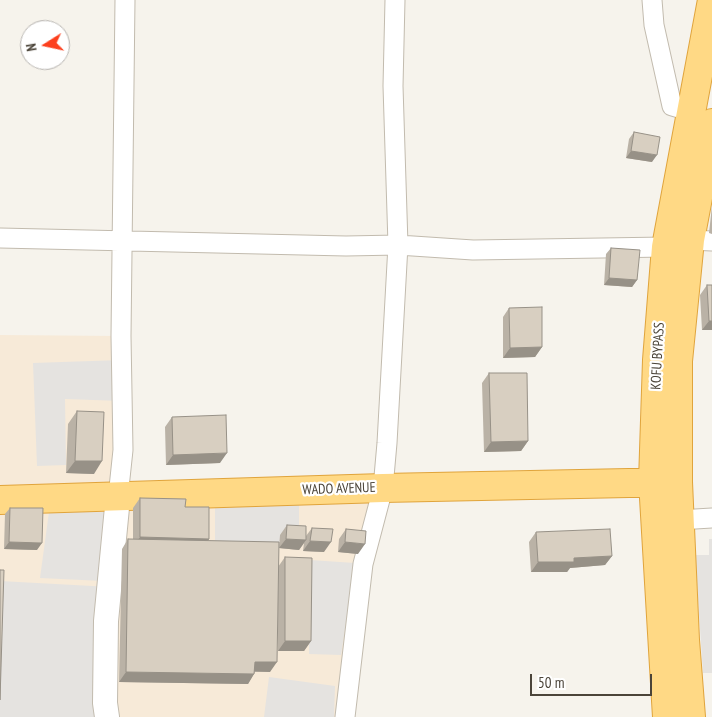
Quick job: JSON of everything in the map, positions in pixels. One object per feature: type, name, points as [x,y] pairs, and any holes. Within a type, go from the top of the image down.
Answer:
[{"type":"highway","name":"KOFU BYPASS","points":[[667,717],[665,482],[657,360],[689,243],[712,0]]},
{"type":"highway","name":"KOFU BYPASS","points":[[665,482],[679,520],[691,717]]},
{"type":"highway","name":"WADO AVENUE","points":[[0,500],[383,488],[665,482]]},
{"type":"street","points":[[107,717],[105,703],[106,621],[123,450],[122,241],[125,0]]},
{"type":"street","points":[[345,717],[363,564],[383,488],[398,245],[393,86],[395,0]]},
{"type":"street","points":[[652,0],[654,25],[672,106],[701,117]]},
{"type":"street","points":[[0,238],[346,246],[398,245],[473,250],[689,243]]},
{"type":"street","points":[[679,520],[712,518]]},
{"type":"shaded area","points":[[0,335],[121,336],[118,497],[383,488],[345,717],[0,717]]},
{"type":"shaded area","points":[[121,360],[122,401],[65,399],[66,465],[37,466],[33,363]]},
{"type":"shaded area","points":[[299,501],[299,534],[281,533],[279,548],[215,546],[215,504]]},
{"type":"shaded area","points":[[49,512],[107,512],[103,581],[40,578]]},
{"type":"shaded area","points":[[709,539],[712,539],[712,673],[703,673],[695,555],[709,555]]},
{"type":"shaded area","points":[[310,560],[355,563],[341,655],[309,654]]},
{"type":"shaded area","points":[[0,581],[111,587],[107,717],[0,717]]},
{"type":"shaded area","points":[[269,677],[335,686],[334,717],[264,717]]},
{"type":"building","points":[[634,132],[660,137],[657,155],[631,151]]},
{"type":"building","points":[[611,248],[640,250],[637,280],[609,278]]},
{"type":"building","points":[[707,285],[712,285],[712,321],[709,321]]},
{"type":"building","points":[[542,307],[542,347],[510,348],[509,308]]},
{"type":"building","points":[[489,373],[527,373],[528,441],[491,442]]},
{"type":"building","points":[[77,411],[104,412],[102,461],[75,461]]},
{"type":"building","points":[[226,415],[227,453],[173,455],[172,417]]},
{"type":"building","points":[[140,498],[186,499],[185,507],[209,507],[209,539],[140,537]]},
{"type":"building","points":[[10,508],[43,508],[42,543],[9,542]]},
{"type":"building","points":[[287,525],[306,526],[306,540],[286,539]]},
{"type":"building","points":[[312,528],[333,529],[331,542],[310,541]]},
{"type":"building","points":[[346,529],[366,531],[365,544],[345,542]]},
{"type":"building","points":[[610,529],[612,556],[574,558],[574,562],[538,562],[536,532]]},
{"type":"building","points":[[128,539],[279,542],[277,662],[255,662],[254,674],[126,672]]},
{"type":"building","points":[[285,557],[312,558],[311,641],[285,641]]},
{"type":"building","points":[[0,570],[4,570],[0,700]]}]
